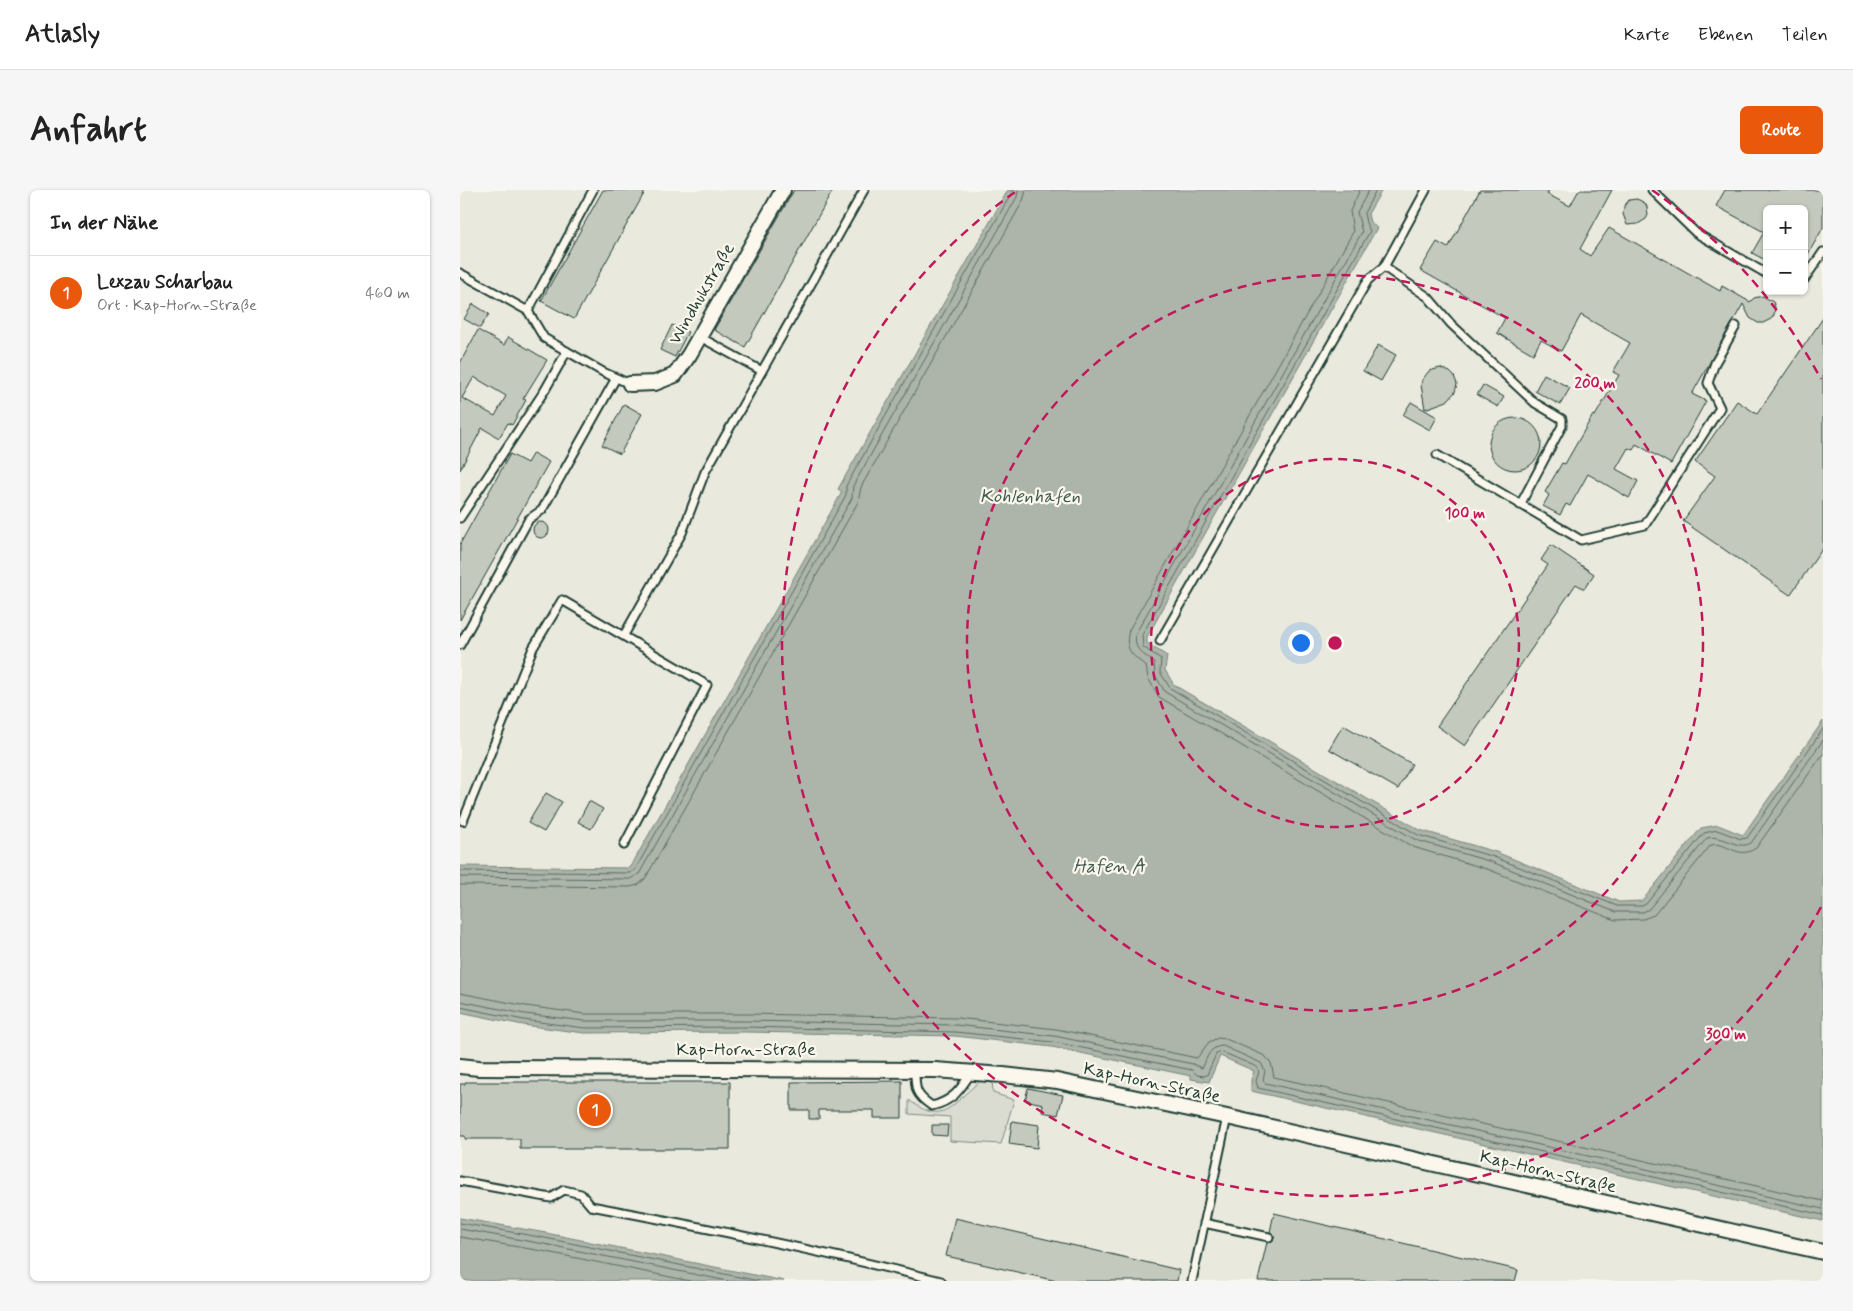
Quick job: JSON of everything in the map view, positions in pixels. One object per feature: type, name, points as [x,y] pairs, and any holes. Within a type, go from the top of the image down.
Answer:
[{"type":"street","name":"Windhukstraße","points":[[630,384],[655,383],[676,375],[700,337],[783,190]]},
{"type":"street","name":"Kap-Horn-Straße","points":[[460,1066],[479,1068],[915,1070],[972,1072],[1057,1081],[1823,1252]]},
{"type":"lane","points":[[528,311],[593,190]]},
{"type":"lane","points":[[624,635],[682,534],[705,472],[864,190]]},
{"type":"lane","points":[[1160,641],[1368,280],[1384,267],[1426,190]]},
{"type":"lane","points":[[1652,190],[1696,233],[1763,272]]},
{"type":"lane","points":[[1808,274],[1823,252]]},
{"type":"lane","points":[[1384,267],[1428,297],[1451,324],[1535,403],[1562,419],[1562,426],[1520,505]]},
{"type":"lane","points":[[460,273],[528,311],[544,338],[630,384]]},
{"type":"lane","points":[[1437,455],[1581,540],[1644,525],[1720,408],[1708,383],[1715,362],[1736,326]]},
{"type":"lane","points":[[700,337],[762,371]]},
{"type":"lane","points":[[460,518],[545,390],[567,351]]},
{"type":"lane","points":[[460,645],[529,519],[542,510],[616,378]]},
{"type":"lane","points":[[463,821],[533,648],[562,600],[707,685],[624,845]]},
{"type":"lane","points":[[915,1070],[915,1087],[921,1099],[932,1106],[946,1103],[961,1089],[972,1072]]},
{"type":"lane","points":[[1192,1281],[1226,1118]]},
{"type":"lane","points":[[460,1181],[551,1198],[564,1190],[582,1194],[592,1206],[859,1260],[941,1281]]},
{"type":"lane","points":[[1204,1223],[1269,1236]]},
{"type":"shaded area","points":[[460,190],[1008,190],[838,489],[842,491],[630,868],[460,866]]},
{"type":"shaded area","points":[[1382,190],[1823,190],[1823,721],[1743,835],[1735,831],[1701,828],[1642,901],[1619,902],[1496,852],[1420,830],[1174,685],[1147,643],[1147,637],[1377,229],[1370,222],[1368,214]]},
{"type":"shaded area","points":[[460,1012],[523,1025],[584,1033],[745,1032],[955,1036],[1052,1047],[1192,1076],[1191,1078],[1220,1056],[1255,1071],[1251,1080],[1251,1091],[1823,1221],[1823,1281],[784,1281],[546,1233],[460,1218]]},
{"type":"shaded area","points":[[982,1080],[992,1080],[993,1093],[1014,1100],[1001,1144],[950,1141],[950,1117],[909,1114],[909,1100],[932,1112],[941,1112],[956,1103]]},
{"type":"water","name":"Hafen A","points":[[1008,190],[1382,190],[1368,214],[1370,222],[1377,228],[1147,637],[1147,643],[1167,656],[1165,670],[1174,685],[1420,830],[1496,852],[1619,902],[1642,901],[1701,828],[1718,825],[1743,835],[1823,721],[1823,1221],[1251,1091],[1251,1080],[1254,1071],[1220,1056],[1209,1082],[1191,1079],[1191,1076],[1052,1047],[955,1036],[745,1032],[584,1033],[523,1025],[460,1012],[460,866],[630,868],[842,492],[838,489]]},
{"type":"water","points":[[460,1218],[546,1233],[784,1281],[460,1281]]},
{"type":"building","points":[[603,190],[646,190],[574,319],[541,301]]},
{"type":"building","points":[[794,190],[833,190],[745,347],[714,330]]},
{"type":"building","points":[[1480,190],[1549,190],[1547,194],[1570,206],[1579,190],[1612,190],[1580,249],[1590,256],[1609,228],[1720,291],[1722,286],[1750,302],[1754,298],[1763,296],[1773,302],[1775,307],[1774,315],[1763,323],[1758,323],[1750,318],[1743,304],[1692,394],[1706,401],[1671,464],[1636,444],[1633,450],[1628,448],[1616,469],[1638,481],[1629,498],[1588,474],[1570,506],[1566,504],[1560,515],[1543,506],[1549,495],[1545,492],[1562,463],[1565,464],[1619,375],[1613,372],[1630,343],[1581,315],[1561,351],[1541,340],[1533,354],[1497,333],[1505,318],[1420,270],[1437,242],[1448,248]]},
{"type":"building","points":[[1725,190],[1823,190],[1823,228],[1808,254],[1808,205],[1763,205],[1763,231],[1716,206]]},
{"type":"building","points":[[1637,199],[1645,203],[1648,215],[1646,219],[1638,224],[1627,225],[1623,214],[1624,206],[1629,200]]},
{"type":"building","points":[[1763,234],[1763,259],[1752,253]]},
{"type":"building","points":[[473,304],[489,314],[480,328],[464,319]]},
{"type":"building","points":[[1823,318],[1823,548],[1790,595],[1683,521],[1715,476],[1695,462],[1737,401],[1757,414]]},
{"type":"building","points":[[672,325],[688,332],[675,357],[660,350]]},
{"type":"building","points":[[478,330],[504,345],[508,337],[547,360],[523,399],[526,400],[512,425],[508,423],[499,438],[482,428],[460,470],[460,363]],"holes":[[[474,377],[506,396],[495,416],[462,398]]]},
{"type":"building","points":[[1378,345],[1396,355],[1381,381],[1363,371]]},
{"type":"building","points":[[1440,368],[1454,376],[1457,384],[1455,392],[1447,401],[1425,409],[1421,385],[1422,380],[1429,371]]},
{"type":"building","points":[[1544,374],[1570,388],[1560,405],[1535,391]]},
{"type":"building","points":[[1483,385],[1504,397],[1498,407],[1477,395]]},
{"type":"building","points":[[1411,402],[1437,417],[1430,430],[1403,415]]},
{"type":"building","points":[[624,404],[642,414],[620,454],[602,445]]},
{"type":"building","points":[[1515,418],[1525,420],[1533,426],[1539,434],[1541,444],[1539,454],[1533,462],[1525,468],[1515,470],[1505,468],[1497,462],[1491,454],[1489,444],[1491,434],[1497,426],[1505,420]]},
{"type":"building","points":[[533,453],[549,462],[460,620],[460,544],[510,454],[527,463]]},
{"type":"building","points":[[541,522],[549,530],[541,538],[533,530]]},
{"type":"building","points":[[1551,545],[1594,574],[1584,589],[1576,584],[1465,746],[1437,726],[1548,565],[1541,560]]},
{"type":"building","points":[[1343,725],[1412,764],[1398,789],[1329,749]]},
{"type":"building","points":[[546,793],[562,802],[544,832],[528,823]]},
{"type":"building","points":[[589,801],[603,809],[591,829],[578,822]]},
{"type":"building","points":[[902,1081],[902,1118],[874,1118],[874,1110],[819,1110],[819,1119],[809,1119],[809,1110],[791,1110],[791,1082]]},
{"type":"building","points":[[465,1082],[730,1082],[730,1149],[520,1149],[520,1139],[465,1139],[465,1136],[460,1136],[460,1084],[465,1084]]},
{"type":"building","points":[[1028,1088],[1063,1095],[1058,1115],[1042,1112],[1043,1104],[1025,1100]]},
{"type":"building","points":[[1012,1121],[1039,1125],[1037,1148],[1009,1144]]},
{"type":"building","points":[[932,1125],[948,1125],[947,1136],[932,1135]]},
{"type":"building","points":[[1274,1213],[1518,1270],[1515,1281],[1258,1281],[1267,1242],[1271,1242],[1274,1239],[1274,1235],[1270,1232]]},
{"type":"building","points":[[955,1218],[1179,1270],[1177,1281],[1057,1281],[946,1256]]},
{"type":"place","name":"Lexzau Scharbau","points":[[595,1110]]},
{"type":"water label","name":"Kohlenhafen","points":[[1030,496]]}]
